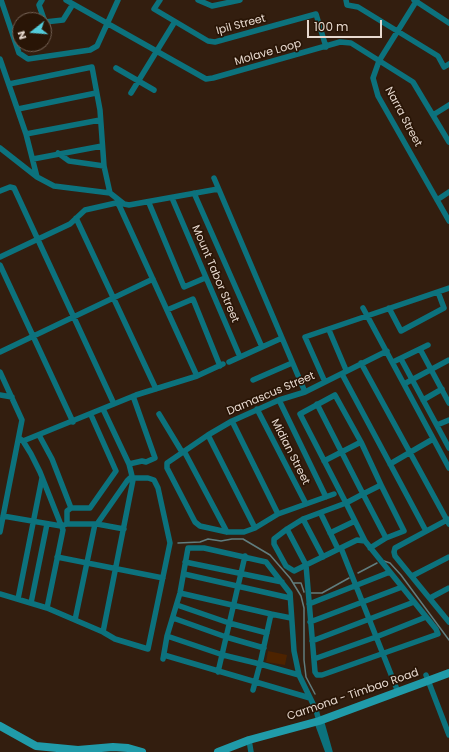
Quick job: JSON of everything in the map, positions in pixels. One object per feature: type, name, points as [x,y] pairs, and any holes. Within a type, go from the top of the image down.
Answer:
[{"type":"main road","name":"Carmona - Timbao Road","points":[[218,752],[249,740],[319,721],[398,692],[427,678],[449,673]]},
{"type":"main road","points":[[0,726],[24,741],[50,750],[78,750],[113,747],[128,748],[142,752]]},
{"type":"street","points":[[1,0],[19,53],[28,59],[90,50],[98,46],[106,24],[118,0]]},
{"type":"street","points":[[42,0],[39,5],[45,22],[63,20],[73,4]]},
{"type":"street","name":"Molave Loop","points":[[66,0],[106,24],[206,79],[340,42],[351,43],[413,82],[449,142]]},
{"type":"street","name":"Ipil Street","points":[[160,0],[154,9],[174,23],[208,41],[215,42],[316,14],[326,47]]},
{"type":"street","points":[[198,0],[212,6],[240,0]]},
{"type":"street","points":[[346,0],[347,5],[358,7],[438,56],[444,67],[449,64]]},
{"type":"street","points":[[416,0],[449,23]]},
{"type":"street","name":"Narra Street","points":[[416,0],[379,61],[373,78],[378,96],[449,222]]},
{"type":"street","points":[[131,93],[174,23]]},
{"type":"street","points":[[0,59],[26,134],[37,177]]},
{"type":"street","points":[[9,84],[92,67],[100,120],[104,166],[110,193]]},
{"type":"street","points":[[116,68],[154,90]]},
{"type":"street","points":[[18,109],[96,93]]},
{"type":"street","points":[[433,115],[449,105]]},
{"type":"street","points":[[26,134],[100,120]]},
{"type":"street","points":[[33,159],[58,153],[102,146]]},
{"type":"street","points":[[0,148],[37,177],[54,186],[110,193],[124,204],[149,203],[218,189]]},
{"type":"street","points":[[58,153],[69,161],[104,166]]},
{"type":"street","points":[[214,178],[305,392]]},
{"type":"street","points":[[0,191],[10,187],[14,188],[114,404]]},
{"type":"street","points":[[437,200],[449,192]]},
{"type":"street","points":[[194,193],[262,347]]},
{"type":"street","name":"Mount Tabor Street","points":[[172,198],[240,357]]},
{"type":"street","points":[[0,257],[70,224],[85,210],[116,203],[119,205],[197,376]]},
{"type":"street","points":[[149,203],[184,287],[205,278]]},
{"type":"street","points":[[76,218],[156,389]]},
{"type":"street","points":[[0,265],[73,422]]},
{"type":"street","points":[[0,352],[153,279]]},
{"type":"street","points":[[324,382],[305,337],[449,288]]},
{"type":"street","points":[[389,308],[401,331],[444,308],[438,292]]},
{"type":"street","points":[[167,310],[193,299],[224,364]]},
{"type":"street","points":[[363,308],[365,316],[387,351],[449,468]]},
{"type":"street","points":[[329,330],[344,372],[390,464],[426,531]]},
{"type":"street","points":[[21,440],[73,422],[134,396],[197,376],[282,338]]},
{"type":"street","points":[[393,362],[428,345]]},
{"type":"street","points":[[420,349],[449,403]]},
{"type":"street","name":"Damascus Street","points":[[227,532],[200,526],[195,522],[167,466],[183,451],[232,421],[278,400],[305,392],[387,351]]},
{"type":"street","points":[[401,358],[449,448]]},
{"type":"street","points":[[404,384],[449,360]]},
{"type":"street","points":[[253,380],[292,363]]},
{"type":"street","points":[[361,363],[448,521],[395,548],[394,552],[395,556],[430,598],[447,615],[449,622]]},
{"type":"street","points":[[0,372],[22,420],[21,440],[3,502],[4,516],[0,532]]},
{"type":"street","points":[[423,400],[442,389]]},
{"type":"street","points":[[0,395],[12,397]]},
{"type":"street","points":[[287,529],[306,565],[315,672],[322,675],[438,634],[426,617],[370,548],[365,541],[300,414],[335,395],[361,442],[404,531],[386,538],[370,548]]},
{"type":"street","points":[[129,464],[142,461],[146,462],[155,458],[134,396]]},
{"type":"street","points":[[278,400],[326,497]]},
{"type":"street","points":[[317,404],[386,538]]},
{"type":"street","points":[[103,409],[129,464],[133,478],[103,632]]},
{"type":"street","name":"Midian Street","points":[[256,409],[306,504]]},
{"type":"street","points":[[159,414],[183,451],[227,532],[244,532],[255,528],[278,514],[334,494]]},
{"type":"street","points":[[47,608],[67,511],[71,508],[90,508],[116,471],[90,415]]},
{"type":"street","points":[[437,425],[449,420]]},
{"type":"street","points":[[232,421],[278,514]]},
{"type":"street","points":[[39,435],[52,459],[71,508]]},
{"type":"street","points":[[208,435],[255,528]]},
{"type":"street","points":[[390,464],[433,439]]},
{"type":"street","points":[[21,440],[42,478],[64,525]]},
{"type":"street","points":[[324,461],[361,442]]},
{"type":"street","points":[[18,599],[35,521],[42,478]]},
{"type":"street","points":[[0,594],[47,608],[75,620],[103,632],[115,639],[148,649],[170,543],[158,488],[154,480],[133,478],[127,480],[96,524],[75,620]]},
{"type":"street","points":[[365,541],[357,540],[294,571],[291,571],[286,566],[274,544],[274,540],[287,529],[303,519],[321,514],[381,485]]},
{"type":"street","points":[[321,514],[355,585],[398,692]]},
{"type":"street","points":[[4,516],[47,524],[96,524],[124,529]]},
{"type":"street","points":[[303,519],[323,557]]},
{"type":"street","points":[[330,533],[355,521]]},
{"type":"street","points":[[31,603],[47,524]]},
{"type":"street","points":[[310,698],[164,657],[167,636],[180,593],[188,548],[204,548],[245,556],[266,562],[290,593],[291,618],[298,675],[310,698],[329,752]]},
{"type":"street","points":[[218,672],[245,556]]},
{"type":"street","points":[[57,557],[163,578]]},
{"type":"street","points":[[412,576],[449,557]]},
{"type":"street","points":[[185,562],[282,582]]},
{"type":"street","points":[[309,604],[390,572]]},
{"type":"street","points":[[184,574],[290,598]]},
{"type":"street","points":[[310,622],[363,604],[402,587]]},
{"type":"street","points":[[430,598],[449,588]]},
{"type":"street","points":[[180,593],[291,618]]},
{"type":"street","points":[[312,640],[414,602]]},
{"type":"street","points":[[177,605],[267,634]]},
{"type":"street","points":[[253,690],[271,614]]},
{"type":"street","points":[[314,659],[426,617]]},
{"type":"street","points":[[173,618],[226,637],[264,648]]},
{"type":"street","points":[[167,636],[223,655],[298,675]]},
{"type":"street","points":[[427,678],[449,734]]},
{"type":"street","points":[[249,740],[250,752]]},
{"type":"shaded area","points":[[268,651],[287,655],[285,665],[266,662]]},
{"type":"waterway","points":[[178,543],[200,542],[208,539],[221,541],[243,539],[270,555],[290,578],[301,596],[304,608],[304,660],[306,677],[315,694]]},
{"type":"waterway","points":[[384,561],[390,563],[401,575],[449,640]]},
{"type":"waterway","points":[[358,573],[377,563]]},
{"type":"waterway","points":[[311,593],[322,593],[349,578]]},
{"type":"waterway","points":[[293,583],[301,583],[304,592]]}]
